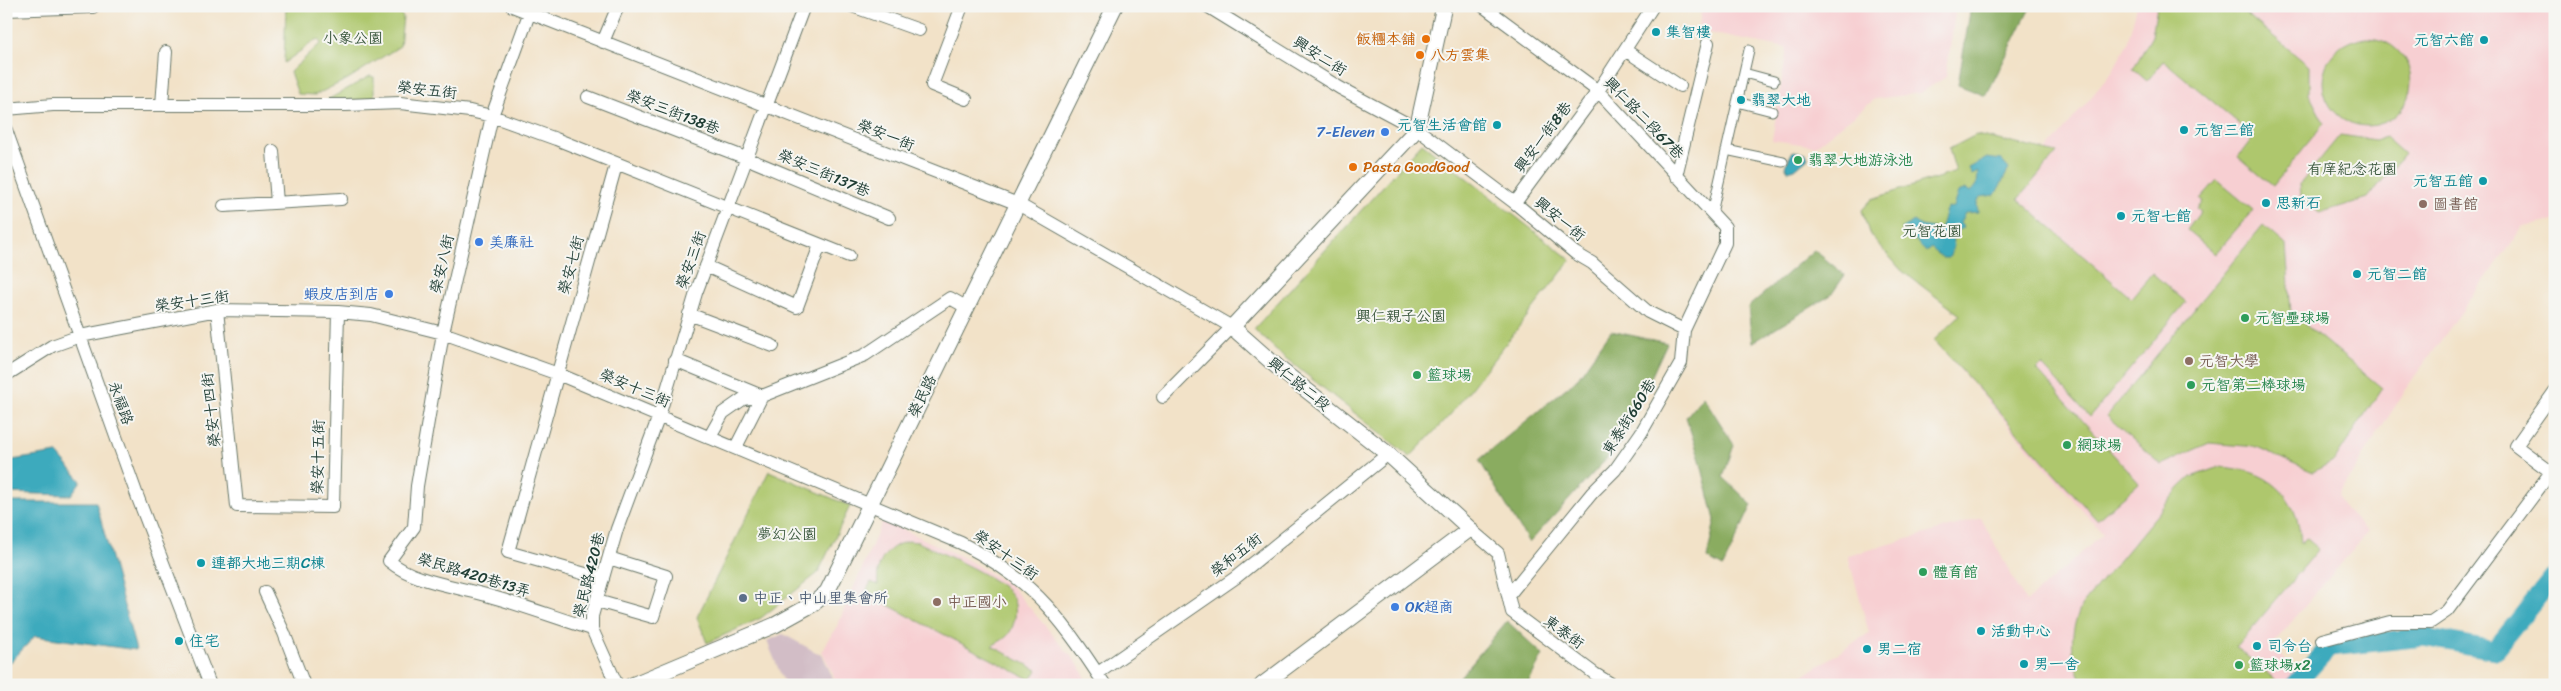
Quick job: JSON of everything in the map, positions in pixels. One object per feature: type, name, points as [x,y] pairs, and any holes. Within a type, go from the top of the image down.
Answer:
[{"type":"street","name":"榮安一街","points":[[512,6],[1018,204],[1232,327]]},
{"type":"street","points":[[603,42],[618,6]]},
{"type":"street","name":"榮安三街","points":[[617,529],[659,416],[689,314],[706,266],[804,6]]},
{"type":"street","points":[[852,6],[919,30]]},
{"type":"street","points":[[962,6],[932,85],[966,99]]},
{"type":"street","name":"榮民路","points":[[632,685],[774,625],[813,604],[827,592],[835,580],[869,503],[1115,6]]},
{"type":"street","name":"興安二街","points":[[1207,6],[1340,88],[1417,129]]},
{"type":"street","points":[[1163,397],[1232,327],[1417,129],[1444,6]]},
{"type":"street","name":"興仁路二段67巷","points":[[1483,6],[1598,91],[1724,227]]},
{"type":"street","name":"興安一街8巷","points":[[1515,203],[1598,91],[1653,6]]},
{"type":"street","points":[[6,10],[94,7]]},
{"type":"street","name":"榮安八街","points":[[414,527],[417,486],[443,333],[492,116],[529,14]]},
{"type":"street","points":[[1676,176],[1708,43]]},
{"type":"street","points":[[1625,50],[1680,86]]},
{"type":"street","points":[[1712,213],[1749,50]]},
{"type":"street","points":[[162,105],[166,52]]},
{"type":"street","points":[[1744,73],[1774,81]]},
{"type":"street","name":"榮安三街138巷","points":[[588,97],[746,158]]},
{"type":"street","points":[[1737,102],[1772,111]]},
{"type":"street","name":"榮安五街","points":[[6,109],[53,106],[346,105],[400,103],[492,116],[849,256]]},
{"type":"street","name":"興安一街","points":[[1417,129],[1515,203],[1575,253],[1592,263],[1648,312],[1684,330]]},
{"type":"street","name":"永福路","points":[[6,130],[56,274],[138,498],[210,685]]},
{"type":"street","points":[[1726,150],[1784,162]]},
{"type":"street","points":[[273,151],[277,203]]},
{"type":"street","name":"榮安三街137巷","points":[[746,158],[889,218]]},
{"type":"street","name":"榮安七街","points":[[603,579],[508,552],[616,165]]},
{"type":"street","points":[[224,206],[342,199]]},
{"type":"street","name":"東泰街660巷","points":[[1508,596],[1592,493],[1615,470],[1641,433],[1681,363],[1684,330],[1725,243],[1724,227]]},
{"type":"street","points":[[706,266],[797,307],[820,245]]},
{"type":"street","points":[[710,438],[723,413],[743,399],[762,396],[865,355],[950,298],[966,307]]},
{"type":"street","name":"榮安十三街","points":[[6,374],[52,346],[80,336],[217,310],[338,312],[371,315],[443,333],[558,374],[710,438],[736,447],[869,503],[984,555],[1031,591],[1048,607],[1105,685]]},
{"type":"street","name":"榮安十四街","points":[[217,310],[237,506]]},
{"type":"street","name":"榮安十五街","points":[[237,506],[334,507],[338,312]]},
{"type":"street","points":[[689,314],[773,346]]},
{"type":"street","name":"興仁路二段","points":[[1232,327],[1282,371],[1388,454],[1470,529]]},
{"type":"street","points":[[675,360],[762,396]]},
{"type":"street","points":[[2322,640],[2390,622],[2431,622],[2447,611],[2553,473],[2516,446],[2555,391]]},
{"type":"street","points":[[736,447],[762,396]]},
{"type":"street","name":"榮和五街","points":[[1098,673],[1235,578],[1388,454]]},
{"type":"street","name":"榮民路420巷13弄","points":[[414,527],[389,561],[397,567],[420,577],[592,629]]},
{"type":"street","name":"榮民路420巷","points":[[617,529],[597,601],[592,629],[617,685]]},
{"type":"street","points":[[1262,685],[1470,529]]},
{"type":"street","name":"東泰街","points":[[1470,529],[1498,553],[1512,612],[1528,626],[1613,685]]},
{"type":"street","points":[[597,601],[653,617],[666,576],[609,558]]},
{"type":"street","points":[[265,592],[284,633],[304,685]]},
{"type":"shaded area","points":[[1702,6],[1956,6],[1946,77],[1920,93],[1875,99],[1815,146],[1772,140],[1787,48],[1698,31]]},
{"type":"shaded area","name":"元智大學","points":[[2137,6],[2555,6],[2555,221],[2523,227],[2410,383],[2338,496],[2345,509],[2368,532],[2272,645],[2298,672],[2284,685],[1789,685],[1869,633],[1848,556],[1981,518],[2026,602],[2103,534],[1934,340],[1960,315],[1901,270],[1869,233],[1862,210],[1872,199],[1956,172],[1949,149],[1976,135],[2047,150],[2112,72],[2127,44]]},
{"type":"shaded area","name":"中正國小","points":[[883,520],[966,559],[1011,586],[1077,663],[1090,685],[838,685],[822,651],[837,626]]},
{"type":"shaded area","points":[[783,634],[823,656],[836,685],[785,685],[767,641]]},
{"type":"green space","name":"小象公園","points":[[286,6],[393,6],[403,17],[400,46],[348,79],[315,95],[298,94],[290,72],[321,43],[317,39],[284,63]]},
{"type":"green space","points":[[1971,6],[2031,6],[1986,96],[1958,85]]},
{"type":"green space","points":[[2157,6],[2237,6],[2309,66],[2309,94],[2324,123],[2273,186],[2238,157],[2254,136],[2164,61],[2147,81],[2133,69],[2152,36]]},
{"type":"green space","points":[[2367,38],[2384,42],[2398,51],[2407,65],[2411,82],[2407,99],[2398,113],[2384,122],[2367,126],[2350,122],[2336,113],[2327,99],[2323,82],[2327,65],[2336,51],[2350,42]]},
{"type":"green space","points":[[370,76],[374,77],[374,101],[322,103]]},
{"type":"green space","name":"元智花園","points":[[1976,135],[2057,153],[2018,199],[2131,298],[2152,273],[2186,302],[2090,417],[2042,365],[2037,370],[2139,483],[2097,520],[1934,340],[1960,315],[1901,270],[1869,233],[1862,210],[1872,199],[1956,172],[1949,149]]},
{"type":"green space","name":"有庠紀念花園","points":[[2340,135],[2375,140],[2385,137],[2404,154],[2368,198],[2319,213],[2301,197],[2300,184]]},
{"type":"green space","name":"興仁親子公園","points":[[1422,143],[1571,260],[1450,415],[1410,457],[1283,356],[1254,329]]},
{"type":"green space","points":[[2217,180],[2253,210],[2215,254],[2187,230],[2201,211],[2197,208],[2203,201],[2200,199]]},
{"type":"green space","points":[[2263,225],[2286,245],[2291,313],[2382,388],[2335,460],[2313,472],[2257,447],[2209,443],[2161,465],[2107,416]]},
{"type":"green space","points":[[1814,250],[1845,275],[1831,295],[1752,343],[1748,307]]},
{"type":"green space","points":[[1611,331],[1667,343],[1620,444],[1529,543],[1479,460],[1577,379]]},
{"type":"green space","points":[[1703,396],[1734,445],[1723,477],[1752,505],[1723,567],[1707,558],[1715,520],[1700,460],[1686,417]]},
{"type":"green space","points":[[2219,467],[2252,473],[2266,479],[2277,487],[2287,498],[2294,510],[2299,525],[2301,543],[2306,538],[2319,549],[2236,647],[2278,682],[2276,685],[2084,685],[2073,655],[2073,635],[2082,605],[2180,487],[2191,477]]},
{"type":"green space","name":"夢幻公園","points":[[769,471],[850,506],[818,573],[761,618],[707,643],[697,617]]},
{"type":"green space","points":[[908,541],[918,542],[970,567],[1008,591],[1015,602],[1014,622],[1008,635],[992,646],[1037,670],[1031,680],[865,593],[871,582],[878,585],[880,563],[888,552]]},
{"type":"green space","points":[[1507,621],[1543,655],[1527,685],[1453,685]]},
{"type":"water","name":"翡翠大地游泳池","points":[[1793,151],[1806,154],[1808,158],[1795,169],[1788,171],[1785,166]]},
{"type":"water","points":[[1987,158],[2001,160],[2009,169],[1995,195],[1980,197],[1977,204],[1978,212],[1965,213],[1960,223],[1964,228],[1951,233],[1954,246],[1949,258],[1943,258],[1931,248],[1926,252],[1915,240],[1904,238],[1902,228],[1914,221],[1921,226],[1939,229],[1947,208],[1953,207],[1958,192],[1966,189],[1971,192],[1977,185],[1978,172],[1972,175],[1969,168]]},
{"type":"water","points":[[57,453],[81,481],[71,495],[6,493],[6,474],[12,460]]},
{"type":"water","points":[[6,502],[96,502],[136,650],[35,636],[6,667]]},
{"type":"waterway","points":[[2295,685],[2329,647],[2424,637],[2495,650],[2555,575]]},
{"type":"place","name":"集智樓","points":[[1656,32]]},
{"type":"place","name":"飯糰本舖","points":[[1426,39]]},
{"type":"place","name":"元智六館","points":[[2484,40]]},
{"type":"place","name":"八方雲集","points":[[1420,55]]},
{"type":"place","name":"翡翠大地","points":[[1741,100]]},
{"type":"place","name":"元智生活會館","points":[[1497,125]]},
{"type":"place","name":"元智三館","points":[[2184,130]]},
{"type":"place","name":"7-Eleven","points":[[1385,132]]},
{"type":"place","name":"翡翠大地游泳池","points":[[1798,160]]},
{"type":"place","name":"Pasta GoodGood","points":[[1353,167]]},
{"type":"place","name":"元智五館","points":[[2483,181]]},
{"type":"place","name":"思新石","points":[[2266,203]]},
{"type":"place","name":"圖書館","points":[[2423,204]]},
{"type":"place","name":"元智七館","points":[[2121,216]]},
{"type":"place","name":"美廉社","points":[[479,242]]},
{"type":"place","name":"元智二館","points":[[2357,274]]},
{"type":"place","name":"蝦皮店到店","points":[[389,294]]},
{"type":"place","name":"元智壘球場","points":[[2245,318]]},
{"type":"place","name":"元智大學","points":[[2189,361]]},
{"type":"place","name":"籃球場","points":[[1417,375]]},
{"type":"place","name":"元智第二棒球場","points":[[2191,385]]},
{"type":"place","name":"網球場","points":[[2067,445]]},
{"type":"place","name":"連都大地三期C棟","points":[[201,563]]},
{"type":"place","name":"體育館","points":[[1923,572]]},
{"type":"place","name":"中正、中山里集會所","points":[[743,598]]},
{"type":"place","name":"中正國小","points":[[937,602]]},
{"type":"place","name":"OK超商","points":[[1395,607]]},
{"type":"place","name":"活動中心","points":[[1981,631]]},
{"type":"place","name":"住宅","points":[[179,641]]},
{"type":"place","name":"司令台","points":[[2257,646]]},
{"type":"place","name":"男二宿","points":[[1867,649]]},
{"type":"place","name":"男一舍","points":[[2024,664]]},
{"type":"place","name":"籃球場x2","points":[[2239,665]]}]
